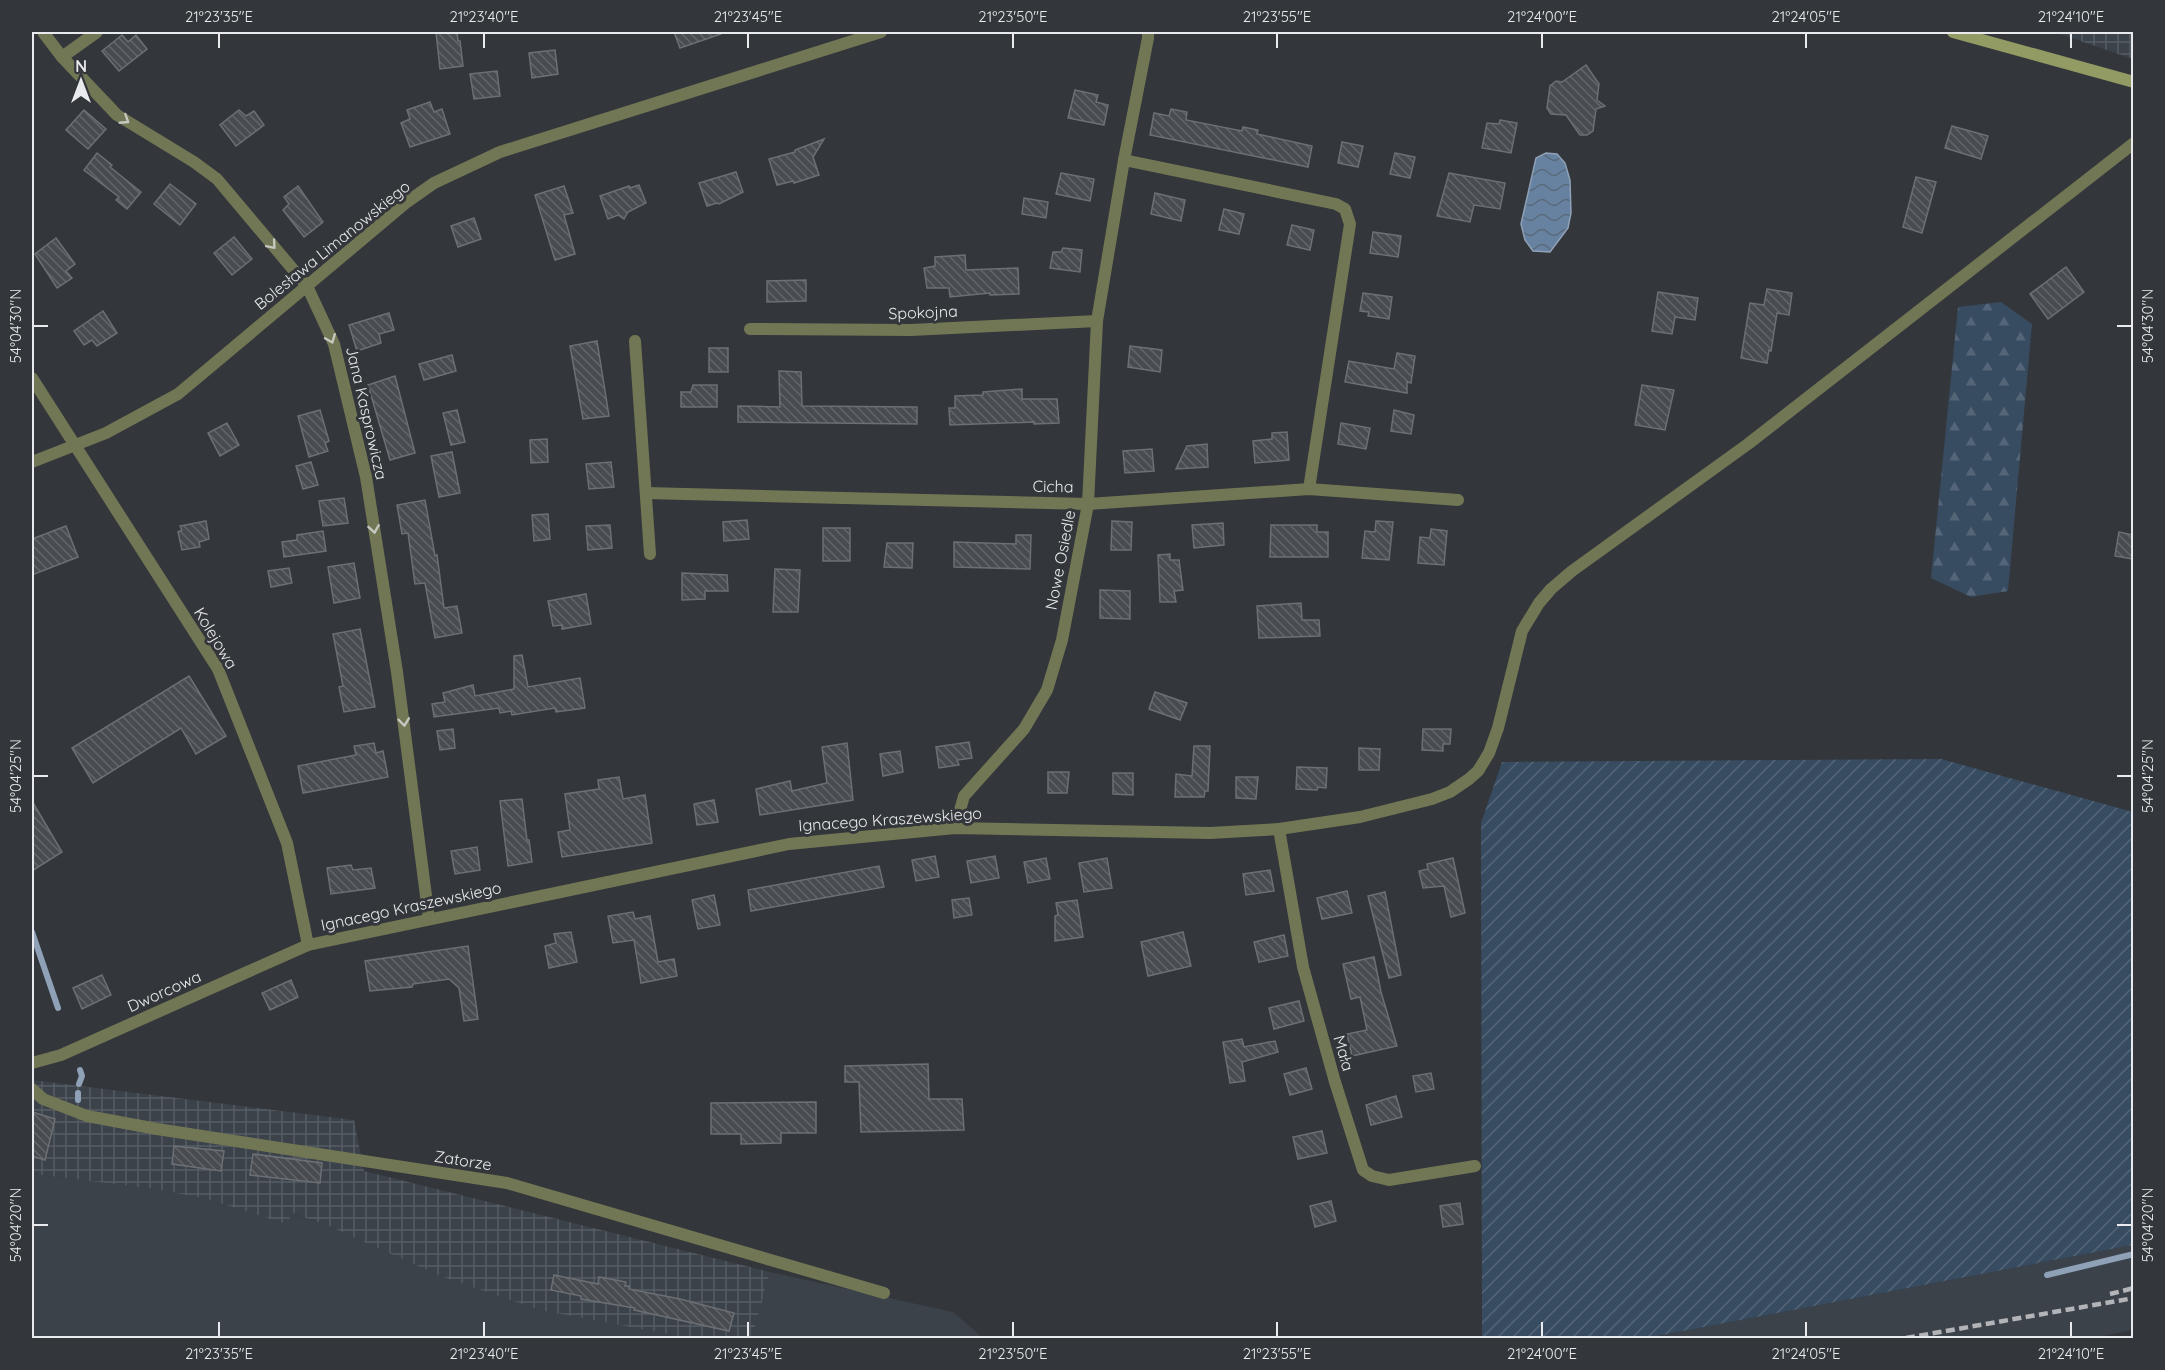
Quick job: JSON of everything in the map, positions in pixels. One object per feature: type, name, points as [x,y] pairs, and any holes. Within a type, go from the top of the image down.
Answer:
[{"type":"main road","points":[[1953,32],[2133,82]]},
{"type":"street","name":"Jana Kasprowicza","points":[[43,32],[62,57],[117,115],[194,162],[217,179],[307,286],[334,344],[366,477],[397,672],[429,919]]},
{"type":"street","points":[[62,57],[97,32]]},
{"type":"street","name":"Bolesława Limanowskiego","points":[[32,462],[106,432],[178,394],[407,202],[434,183],[463,168],[500,152],[882,32]]},
{"type":"street","name":"Nowe Osiedle","points":[[955,828],[964,796],[1024,729],[1047,690],[1062,640],[1088,504],[1097,321],[1148,32]]},
{"type":"street","name":"Ignacego Kraszewskiego","points":[[308,945],[789,844],[955,828],[1210,832],[1279,829],[1360,817],[1432,799],[1450,792],[1478,771],[1484,763],[1493,742],[1522,631],[1539,603],[1551,589],[1587,560],[1748,444],[2133,143]]},
{"type":"street","points":[[1124,160],[1336,204],[1345,209],[1350,224],[1309,489]]},
{"type":"street","name":"Spokojna","points":[[750,329],[910,330],[1097,321]]},
{"type":"street","points":[[635,340],[650,554]]},
{"type":"street","name":"Kolejowa","points":[[32,378],[218,669],[287,843],[308,945]]},
{"type":"street","name":"Cicha","points":[[646,493],[1088,504],[1309,489],[1458,500]]},
{"type":"street","name":"Mała","points":[[1279,829],[1303,967],[1335,1082],[1363,1170],[1372,1176],[1389,1180],[1475,1166]]},
{"type":"street","name":"Dworcowa","points":[[32,1064],[61,1055],[308,945]]},
{"type":"street","name":"Zatorze","points":[[32,1089],[43,1099],[87,1116],[157,1129],[507,1183],[884,1293]]},
{"type":"shaded area","points":[[2054,32],[2133,32],[2133,59]]},
{"type":"shaded area","points":[[32,1080],[354,1120],[364,1171],[770,1272],[752,1338],[690,1338],[540,1310],[440,1276],[329,1226],[292,1213],[287,1224],[207,1199],[155,1189],[32,1174]]},
{"type":"shaded area","points":[[32,1174],[155,1189],[207,1199],[287,1223],[291,1213],[329,1226],[440,1276],[540,1309],[692,1338],[32,1338]]},
{"type":"shaded area","points":[[2133,1245],[2133,1330],[2094,1338],[1647,1338]]},
{"type":"shaded area","points":[[770,1272],[953,1312],[983,1338],[752,1338]]},
{"type":"green space","points":[[2001,302],[2032,324],[2008,591],[1971,597],[1931,578],[1958,307]]},
{"type":"green space","points":[[1941,759],[2133,812],[2133,1245],[1647,1338],[1482,1338],[1481,823],[1502,762]]},
{"type":"water","points":[[1546,153],[1557,154],[1565,163],[1570,180],[1571,213],[1568,228],[1550,252],[1533,251],[1525,240],[1521,224],[1536,158]]},
{"type":"building","points":[[436,32],[457,32],[463,66],[440,69]]},
{"type":"building","points":[[674,32],[721,32],[721,34],[680,48]]},
{"type":"building","points":[[122,35],[128,42],[136,35],[147,49],[119,71],[102,51]]},
{"type":"building","points":[[555,50],[558,74],[532,78],[529,53]]},
{"type":"building","points":[[1586,65],[1599,84],[1597,100],[1605,106],[1596,109],[1593,131],[1587,135],[1580,135],[1566,115],[1551,114],[1547,108],[1550,86],[1556,81],[1562,82]]},
{"type":"building","points":[[497,71],[500,96],[474,99],[470,74]]},
{"type":"building","points":[[1075,90],[1098,95],[1096,102],[1108,105],[1104,125],[1068,118]]},
{"type":"building","points":[[430,102],[434,112],[442,109],[450,134],[410,147],[401,123],[410,119],[407,110]]},
{"type":"building","points":[[1171,109],[1187,112],[1186,120],[1242,131],[1243,127],[1258,130],[1257,134],[1312,146],[1308,167],[1150,135],[1154,113],[1169,116]]},
{"type":"building","points":[[84,110],[106,129],[88,149],[66,130]]},
{"type":"building","points":[[239,110],[246,116],[254,111],[264,125],[236,146],[220,125]]},
{"type":"building","points":[[1500,120],[1517,123],[1511,153],[1482,148],[1487,123],[1499,124]]},
{"type":"building","points":[[1952,126],[1988,136],[1981,159],[1945,148]]},
{"type":"building","points":[[824,139],[813,157],[819,175],[794,183],[793,181],[777,185],[769,159],[795,152],[795,150]]},
{"type":"building","points":[[1342,142],[1363,146],[1358,167],[1338,163]]},
{"type":"building","points":[[97,153],[112,165],[110,167],[141,192],[127,209],[116,200],[119,197],[84,170]]},
{"type":"building","points":[[1395,153],[1415,157],[1410,178],[1390,174]]},
{"type":"building","points":[[736,172],[743,192],[719,204],[707,206],[699,183]]},
{"type":"building","points":[[1061,173],[1094,179],[1090,201],[1056,194]]},
{"type":"building","points":[[1449,173],[1505,183],[1500,209],[1474,205],[1470,222],[1437,216]]},
{"type":"building","points":[[1916,177],[1936,182],[1922,233],[1903,227]]},
{"type":"building","points":[[170,184],[196,204],[180,225],[154,204]]},
{"type":"building","points":[[639,185],[646,203],[628,212],[624,219],[618,215],[608,219],[600,196]]},
{"type":"building","points":[[298,186],[323,222],[304,237],[283,210],[289,204],[284,197]]},
{"type":"building","points":[[564,186],[573,213],[564,215],[575,254],[555,260],[535,195]]},
{"type":"building","points":[[1155,193],[1185,200],[1181,221],[1151,214]]},
{"type":"building","points":[[1024,198],[1048,202],[1046,218],[1022,214]]},
{"type":"building","points":[[1224,209],[1244,214],[1239,234],[1219,230]]},
{"type":"building","points":[[474,218],[481,239],[458,247],[451,226]]},
{"type":"building","points":[[1292,225],[1314,230],[1310,250],[1287,245]]},
{"type":"building","points":[[1373,232],[1401,236],[1398,257],[1370,253]]},
{"type":"building","points":[[234,237],[252,259],[232,275],[214,253]]},
{"type":"building","points":[[56,238],[75,264],[66,271],[72,278],[57,288],[35,254]]},
{"type":"building","points":[[1063,248],[1082,250],[1080,272],[1050,268],[1053,252],[1061,252]]},
{"type":"building","points":[[965,255],[966,270],[1018,268],[1019,294],[990,295],[990,293],[950,297],[949,288],[927,288],[924,268],[935,266],[935,257]]},
{"type":"building","points":[[2066,267],[2084,292],[2048,319],[2030,294]]},
{"type":"building","points":[[806,280],[806,301],[767,302],[767,281]]},
{"type":"building","points":[[1767,289],[1792,293],[1789,315],[1777,313],[1767,363],[1741,358],[1750,303],[1764,305]]},
{"type":"building","points":[[1658,292],[1698,298],[1695,320],[1675,317],[1672,334],[1652,331]]},
{"type":"building","points":[[1363,293],[1392,297],[1389,319],[1368,316],[1369,312],[1360,311]]},
{"type":"building","points":[[103,311],[117,333],[97,346],[92,340],[84,345],[74,331]]},
{"type":"building","points":[[389,313],[394,330],[379,334],[381,343],[357,351],[349,325]]},
{"type":"building","points":[[597,341],[609,416],[583,419],[570,346]]},
{"type":"building","points":[[1130,346],[1162,350],[1160,372],[1128,367]]},
{"type":"building","points":[[709,348],[728,348],[728,372],[709,372]]},
{"type":"building","points":[[1397,353],[1415,356],[1411,383],[1407,382],[1407,393],[1345,382],[1349,361],[1394,369]]},
{"type":"building","points":[[452,355],[456,371],[424,380],[419,364]]},
{"type":"building","points":[[779,371],[801,372],[802,406],[917,407],[917,424],[738,422],[738,406],[780,407]]},
{"type":"building","points":[[395,376],[415,453],[390,460],[368,385]]},
{"type":"building","points":[[693,385],[717,385],[717,407],[681,407],[681,392],[691,392]]},
{"type":"building","points":[[1642,385],[1674,390],[1665,430],[1635,425]]},
{"type":"building","points":[[1022,389],[1022,399],[1057,399],[1059,423],[950,425],[949,408],[955,408],[955,396],[983,395],[983,392]]},
{"type":"building","points":[[320,410],[329,441],[325,443],[328,451],[309,457],[298,416]]},
{"type":"building","points":[[457,410],[465,442],[451,445],[443,413]]},
{"type":"building","points":[[1394,410],[1414,415],[1411,434],[1391,431]]},
{"type":"building","points":[[227,423],[239,445],[220,456],[208,433]]},
{"type":"building","points":[[1341,423],[1370,428],[1366,449],[1338,444]]},
{"type":"building","points":[[1287,432],[1289,460],[1255,463],[1253,441],[1272,439],[1272,433]]},
{"type":"building","points":[[547,439],[548,462],[531,463],[530,440]]},
{"type":"building","points":[[1207,444],[1208,467],[1176,469],[1187,446]]},
{"type":"building","points":[[1152,449],[1154,471],[1125,473],[1123,451]]},
{"type":"building","points":[[452,452],[460,493],[439,497],[431,456]]},
{"type":"building","points":[[311,462],[318,485],[303,489],[296,466]]},
{"type":"building","points":[[611,462],[614,487],[589,489],[586,464]]},
{"type":"building","points":[[344,498],[348,523],[323,526],[319,501]]},
{"type":"building","points":[[425,500],[435,556],[437,555],[444,608],[457,606],[462,633],[435,638],[425,583],[415,584],[408,533],[402,534],[397,505]]},
{"type":"building","points":[[548,514],[550,539],[534,541],[532,515]]},
{"type":"building","points":[[747,520],[749,539],[724,541],[723,522]]},
{"type":"building","points":[[206,521],[209,539],[199,542],[200,547],[182,550],[178,532],[182,530],[180,526]]},
{"type":"building","points":[[1112,521],[1132,522],[1131,550],[1111,550]]},
{"type":"building","points":[[1376,521],[1393,522],[1389,560],[1362,558],[1365,531],[1375,532]]},
{"type":"building","points":[[1223,523],[1224,545],[1194,548],[1192,525]]},
{"type":"building","points":[[610,525],[612,548],[588,550],[586,526]]},
{"type":"building","points":[[1271,525],[1317,525],[1317,532],[1328,532],[1328,557],[1270,557]]},
{"type":"building","points":[[66,526],[78,557],[32,575],[32,539]]},
{"type":"building","points":[[823,528],[850,528],[850,561],[823,561]]},
{"type":"building","points":[[1431,529],[1447,531],[1444,565],[1418,563],[1420,537],[1430,538]]},
{"type":"building","points":[[323,531],[326,551],[284,557],[282,542],[297,540],[297,535]]},
{"type":"building","points":[[2119,532],[2133,535],[2133,559],[2115,556]]},
{"type":"building","points":[[1016,535],[1031,535],[1030,569],[954,567],[954,542],[1016,544]]},
{"type":"building","points":[[887,543],[913,543],[912,568],[884,567]]},
{"type":"building","points":[[1170,554],[1170,560],[1179,560],[1183,590],[1174,591],[1176,602],[1160,602],[1158,555]]},
{"type":"building","points":[[354,563],[360,598],[334,603],[328,567]]},
{"type":"building","points":[[289,568],[292,583],[271,587],[268,571]]},
{"type":"building","points":[[775,569],[800,570],[798,612],[773,612]]},
{"type":"building","points":[[682,573],[727,575],[728,591],[705,591],[705,599],[682,600]]},
{"type":"building","points":[[1100,590],[1130,591],[1130,619],[1100,618]]},
{"type":"building","points":[[586,594],[591,624],[562,629],[562,625],[553,626],[548,601]]},
{"type":"building","points":[[1301,603],[1302,620],[1319,620],[1320,636],[1259,638],[1257,606]]},
{"type":"building","points":[[360,629],[375,707],[344,712],[339,687],[343,686],[333,634]]},
{"type":"building","points":[[522,655],[528,687],[580,678],[585,708],[556,712],[555,708],[512,715],[511,711],[500,713],[499,708],[434,717],[432,704],[445,702],[443,693],[473,685],[475,696],[514,689],[514,656]]},
{"type":"building","points":[[189,676],[226,736],[196,754],[181,728],[93,783],[72,748]]},
{"type":"building","points":[[1155,692],[1187,703],[1180,720],[1149,709]]},
{"type":"building","points":[[453,729],[455,748],[440,750],[437,731]]},
{"type":"building","points":[[1423,729],[1451,729],[1450,744],[1443,744],[1443,751],[1422,750]]},
{"type":"building","points":[[969,742],[972,758],[957,760],[959,765],[939,768],[936,747]]},
{"type":"building","points":[[374,743],[376,753],[383,751],[388,777],[303,793],[298,766],[356,755],[354,746]]},
{"type":"building","points":[[847,743],[853,800],[760,815],[756,789],[790,781],[792,791],[827,783],[822,747]]},
{"type":"building","points":[[1194,746],[1210,746],[1208,791],[1205,791],[1204,797],[1175,797],[1176,774],[1192,776]]},
{"type":"building","points":[[1359,748],[1380,749],[1379,770],[1359,770]]},
{"type":"building","points":[[900,751],[903,772],[883,776],[880,754]]},
{"type":"building","points":[[1297,767],[1327,768],[1326,788],[1296,789]]},
{"type":"building","points":[[1048,772],[1069,772],[1067,793],[1048,793]]},
{"type":"building","points":[[1113,773],[1133,773],[1133,795],[1113,794]]},
{"type":"building","points":[[619,777],[623,799],[645,795],[652,843],[562,857],[558,832],[570,830],[565,794],[599,789],[598,780]]},
{"type":"building","points":[[1236,777],[1258,777],[1256,799],[1236,798]]},
{"type":"building","points":[[522,799],[532,862],[508,866],[500,801]]},
{"type":"building","points":[[714,800],[718,822],[697,825],[694,804]]},
{"type":"building","points":[[32,801],[62,852],[32,871]]},
{"type":"building","points":[[477,847],[480,870],[455,874],[451,851]]},
{"type":"building","points":[[935,856],[939,877],[916,881],[912,860]]},
{"type":"building","points":[[995,856],[999,878],[971,883],[967,861]]},
{"type":"building","points":[[1046,858],[1050,879],[1028,883],[1024,862]]},
{"type":"building","points":[[1107,858],[1112,888],[1084,892],[1079,863]]},
{"type":"building","points":[[1453,858],[1465,913],[1451,917],[1444,886],[1423,888],[1419,871],[1428,869],[1427,864]]},
{"type":"building","points":[[351,865],[353,870],[371,868],[375,888],[331,894],[327,868]]},
{"type":"building","points":[[879,866],[884,887],[751,911],[748,890]]},
{"type":"building","points":[[1270,870],[1274,891],[1246,895],[1243,874]]},
{"type":"building","points":[[1347,891],[1352,913],[1322,919],[1317,898]]},
{"type":"building","points":[[1385,892],[1401,975],[1389,978],[1368,896]]},
{"type":"building","points":[[714,895],[720,925],[698,929],[692,900]]},
{"type":"building","points":[[969,898],[972,915],[954,918],[952,900]]},
{"type":"building","points":[[1077,900],[1083,937],[1055,941],[1055,916],[1058,915],[1056,903]]},
{"type":"building","points":[[633,912],[635,919],[650,916],[658,962],[674,959],[677,976],[641,983],[634,940],[613,943],[608,916]]},
{"type":"building","points":[[571,932],[577,962],[549,968],[545,946],[556,943],[554,934]]},
{"type":"building","points":[[1183,932],[1191,966],[1148,976],[1141,942]]},
{"type":"building","points":[[1284,935],[1288,956],[1259,962],[1254,942]]},
{"type":"building","points":[[468,946],[478,1019],[464,1021],[459,988],[449,979],[413,984],[412,987],[370,991],[365,961]]},
{"type":"building","points":[[1374,957],[1381,992],[1397,1046],[1352,1056],[1347,1034],[1367,1030],[1360,997],[1351,999],[1343,964]]},
{"type":"building","points":[[102,975],[111,995],[82,1009],[73,988]]},
{"type":"building","points":[[291,980],[298,997],[270,1010],[262,993]]},
{"type":"building","points":[[1299,1001],[1304,1021],[1274,1029],[1269,1008]]},
{"type":"building","points":[[1242,1039],[1244,1047],[1275,1041],[1278,1052],[1242,1062],[1245,1081],[1230,1083],[1223,1042]]},
{"type":"building","points":[[928,1064],[929,1099],[962,1099],[964,1130],[861,1132],[859,1082],[845,1082],[845,1066]]},
{"type":"building","points":[[1306,1068],[1312,1089],[1290,1095],[1284,1074]]},
{"type":"building","points":[[1431,1073],[1434,1089],[1416,1092],[1413,1076]]},
{"type":"building","points":[[1396,1096],[1402,1117],[1371,1125],[1366,1105]]},
{"type":"building","points":[[816,1102],[816,1133],[781,1133],[781,1143],[741,1144],[741,1134],[711,1134],[711,1103]]},
{"type":"building","points":[[32,1112],[55,1119],[45,1160],[32,1156]]},
{"type":"building","points":[[1322,1131],[1327,1153],[1298,1159],[1293,1137]]},
{"type":"building","points":[[174,1146],[224,1151],[221,1171],[172,1164]]},
{"type":"building","points":[[253,1154],[322,1163],[320,1183],[250,1175]]},
{"type":"building","points":[[1331,1201],[1336,1221],[1315,1227],[1310,1206]]},
{"type":"building","points":[[1460,1203],[1463,1224],[1443,1227],[1440,1206]]},
{"type":"building","points":[[554,1275],[598,1284],[599,1277],[626,1282],[625,1286],[629,1286],[629,1289],[734,1313],[729,1331],[634,1310],[635,1308],[581,1299],[581,1296],[551,1290]]},
{"type":"waterway","points":[[32,932],[58,1008]]},
{"type":"waterway","points":[[79,1084],[82,1076],[80,1070]]},
{"type":"waterway","points":[[78,1093],[78,1100]]},
{"type":"waterway","points":[[2047,1275],[2134,1254]]},
{"type":"railway","points":[[2110,1294],[2134,1288]]},
{"type":"railway","points":[[1906,1338],[2134,1298]]}]
